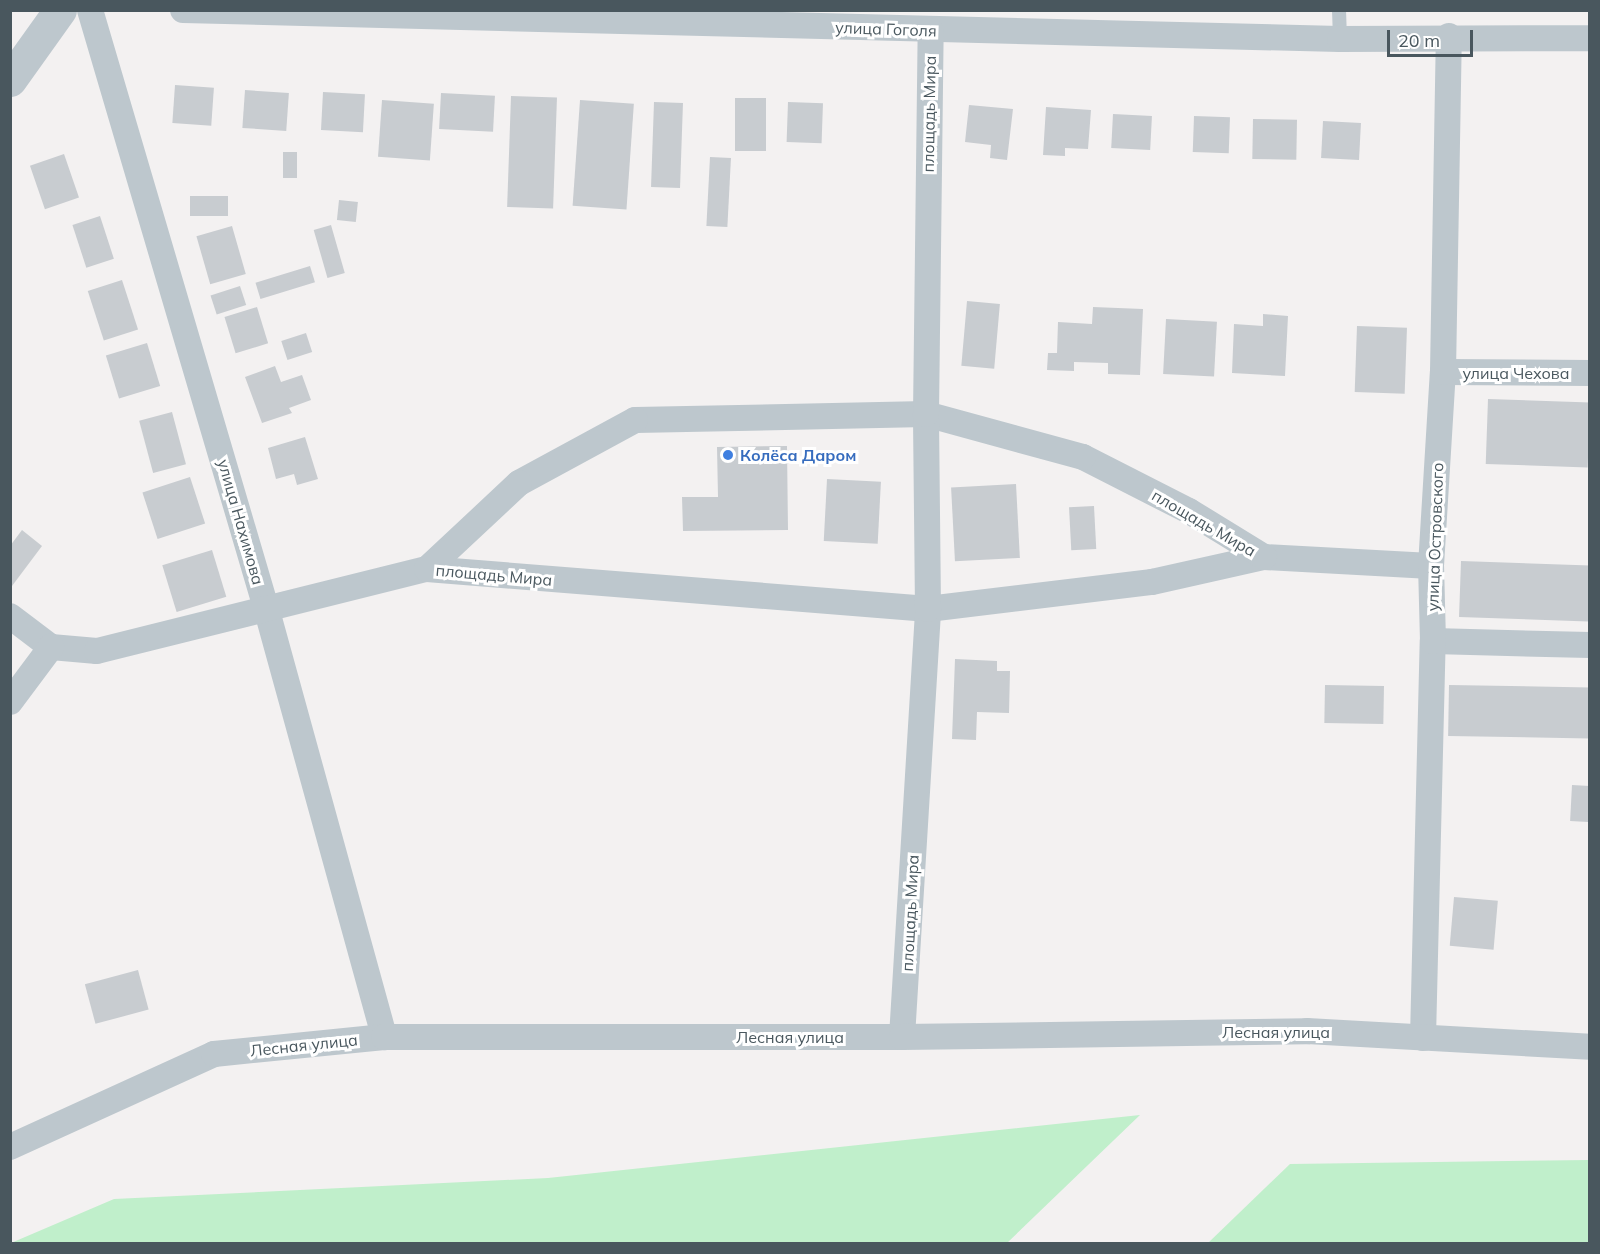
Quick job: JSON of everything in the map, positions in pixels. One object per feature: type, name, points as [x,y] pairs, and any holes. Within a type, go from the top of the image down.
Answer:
[{"type":"street","points":[[10,80],[60,10]]},
{"type":"street","name":"улица Нахимова","points":[[90,10],[267,611],[384,1036]]},
{"type":"street","name":"улица Гоголя","points":[[183,10],[752,17],[932,30],[1340,39],[1449,36],[1590,38]]},
{"type":"street","name":"площадь Мира","points":[[902,1037],[928,609],[926,414],[932,30]]},
{"type":"street","name":"улица Островского","points":[[1423,1038],[1433,641],[1431,566],[1443,372],[1449,36]]},
{"type":"street","name":"улица Чехова","points":[[1443,372],[1590,373]]},
{"type":"street","name":"площадь Мира","points":[[427,569],[519,483],[635,420],[926,414],[1083,457],[1190,511],[1264,557]]},
{"type":"street","points":[[1264,557],[1431,566]]},
{"type":"street","name":"площадь Мира","points":[[427,569],[928,609],[1152,582],[1264,557]]},
{"type":"street","points":[[10,616],[51,647],[96,651],[267,611],[427,569]]},
{"type":"street","points":[[1433,641],[1590,645]]},
{"type":"street","points":[[10,702],[51,647]]},
{"type":"street","name":"Лесная улица","points":[[10,1147],[214,1054],[384,1036],[902,1037],[1307,1030],[1590,1047]]},
{"type":"lane","points":[[1339,10],[1340,39]]},
{"type":"green space","points":[[1140,1115],[1007,1243],[11,1243],[114,1199],[548,1178]]},
{"type":"green space","points":[[1589,1160],[1589,1243],[1208,1243],[1290,1164]]},
{"type":"building","points":[[175,85],[214,88],[211,126],[172,123]]},
{"type":"building","points":[[245,90],[289,93],[286,131],[242,128]]},
{"type":"building","points":[[323,92],[365,94],[363,132],[321,130]]},
{"type":"building","points":[[441,93],[495,96],[493,132],[439,129]]},
{"type":"building","points":[[511,96],[557,98],[553,209],[507,207]]},
{"type":"building","points":[[735,98],[766,98],[766,151],[735,151]]},
{"type":"building","points":[[382,100],[434,104],[430,160],[378,157]]},
{"type":"building","points":[[580,100],[634,104],[626,210],[573,206]]},
{"type":"building","points":[[654,102],[683,103],[680,188],[651,187]]},
{"type":"building","points":[[788,102],[823,103],[822,143],[787,142]]},
{"type":"building","points":[[969,105],[1013,109],[1007,160],[990,158],[991,145],[965,142]]},
{"type":"building","points":[[1046,107],[1091,110],[1088,149],[1065,148],[1065,156],[1043,155]]},
{"type":"building","points":[[1113,114],[1152,116],[1150,150],[1111,148]]},
{"type":"building","points":[[1194,116],[1230,117],[1229,153],[1193,152]]},
{"type":"building","points":[[1253,119],[1297,120],[1296,160],[1252,159]]},
{"type":"building","points":[[1323,121],[1361,123],[1359,160],[1321,158]]},
{"type":"building","points":[[283,152],[297,152],[297,178],[283,178]]},
{"type":"building","points":[[64,154],[79,197],[45,209],[30,166]]},
{"type":"building","points":[[710,157],[731,158],[727,227],[706,226]]},
{"type":"building","points":[[190,196],[228,196],[228,216],[190,216]]},
{"type":"building","points":[[339,200],[358,202],[356,222],[337,220]]},
{"type":"building","points":[[100,216],[114,259],[86,268],[72,225]]},
{"type":"building","points":[[331,225],[345,273],[327,278],[314,230]]},
{"type":"building","points":[[232,226],[246,274],[210,284],[196,236]]},
{"type":"building","points":[[310,266],[315,282],[260,299],[255,283]]},
{"type":"building","points":[[122,280],[138,329],[104,341],[88,291]]},
{"type":"building","points":[[240,286],[246,305],[217,315],[211,296]]},
{"type":"building","points":[[967,301],[1000,304],[994,369],[961,366]]},
{"type":"building","points":[[257,307],[268,343],[236,353],[224,317]]},
{"type":"building","points":[[1093,307],[1143,309],[1140,375],[1108,374],[1108,363],[1074,362],[1074,371],[1047,370],[1048,353],[1057,353],[1058,322],[1092,324]]},
{"type":"building","points":[[1263,314],[1288,316],[1285,376],[1232,373],[1234,324],[1263,326]]},
{"type":"building","points":[[1166,319],[1217,322],[1214,377],[1163,374]]},
{"type":"building","points":[[1357,326],[1407,328],[1405,394],[1355,392]]},
{"type":"building","points":[[306,333],[312,352],[287,360],[281,341]]},
{"type":"building","points":[[147,343],[160,386],[119,399],[106,356]]},
{"type":"building","points":[[275,366],[281,382],[302,375],[311,400],[289,408],[292,413],[262,423],[245,377]]},
{"type":"building","points":[[1488,399],[1590,403],[1588,468],[1486,464]]},
{"type":"building","points":[[172,412],[186,464],[153,473],[139,421]]},
{"type":"building","points":[[305,437],[318,479],[297,485],[294,474],[276,479],[268,448]]},
{"type":"building","points":[[787,446],[788,530],[683,531],[682,497],[718,497],[717,447]]},
{"type":"building","points":[[190,477],[205,524],[158,539],[142,492]]},
{"type":"building","points":[[827,479],[881,482],[878,544],[824,541]]},
{"type":"building","points":[[1016,484],[1020,558],[955,561],[951,487]]},
{"type":"building","points":[[1094,506],[1096,549],[1071,550],[1069,507]]},
{"type":"building","points":[[22,530],[42,546],[12,586],[10,546]]},
{"type":"building","points":[[212,550],[226,597],[177,612],[162,565]]},
{"type":"building","points":[[1461,561],[1590,566],[1588,621],[1459,617]]},
{"type":"building","points":[[955,659],[997,661],[997,671],[1010,671],[1009,713],[977,712],[976,740],[952,739]]},
{"type":"building","points":[[1325,685],[1384,686],[1383,724],[1324,723]]},
{"type":"building","points":[[1449,685],[1590,687],[1589,738],[1448,736]]},
{"type":"building","points":[[1572,785],[1590,786],[1588,822],[1570,821]]},
{"type":"building","points":[[1454,897],[1498,901],[1494,950],[1450,946]]},
{"type":"building","points":[[138,970],[149,1010],[95,1024],[85,984]]},
{"type":"place","name":"Колёса Даром","points":[[728,455]]}]
